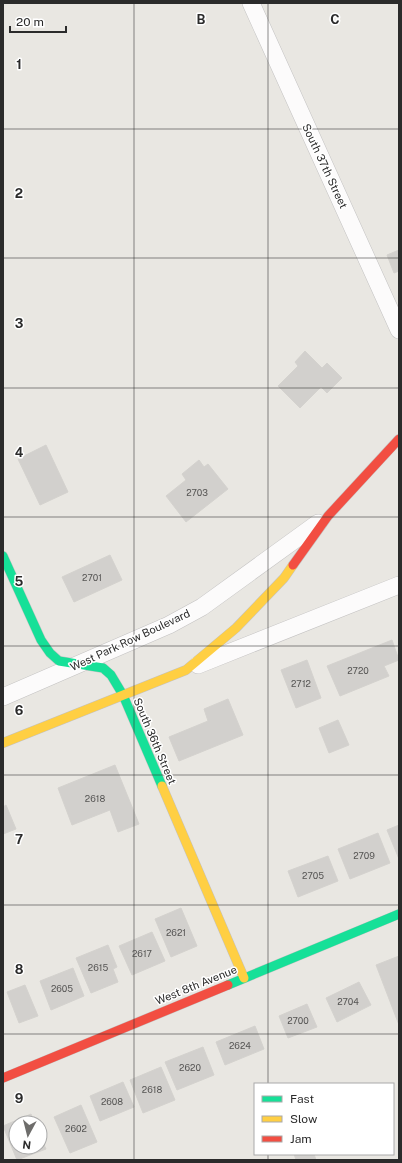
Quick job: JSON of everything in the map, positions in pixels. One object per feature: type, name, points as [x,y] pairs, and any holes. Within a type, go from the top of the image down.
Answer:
[{"type":"street","name":"South 37th Street","points":[[251,3],[399,330]]},
{"type":"street","name":"West Park Row Boulevard","points":[[186,670],[236,628],[284,578],[328,516],[399,439]]},
{"type":"street","name":"West Park Row Boulevard","points":[[3,697],[169,625],[202,607],[328,516]]},
{"type":"street","name":"South 36th Street","points":[[3,556],[41,640],[50,653],[59,660],[103,668],[111,675],[123,695],[244,978]]},
{"type":"street","name":"West Park Row Boulevard","points":[[3,743],[399,585]]},
{"type":"street","name":"West 8th Avenue","points":[[3,1078],[399,914]]},
{"type":"building","points":[[399,250],[399,271],[394,273],[387,255]]},
{"type":"building","points":[[305,351],[322,368],[327,363],[342,378],[327,393],[321,387],[300,408],[278,386],[298,366],[295,362]]},
{"type":"building","points":[[46,445],[68,492],[40,505],[18,459]]},
{"type":"building","points":[[199,460],[204,467],[208,464],[228,489],[186,522],[166,496],[186,480],[182,474]]},
{"type":"building","points":[[110,555],[122,580],[74,602],[62,577]]},
{"type":"building","points":[[392,640],[399,660],[384,666],[389,676],[340,696],[327,666]]},
{"type":"building","points":[[307,660],[321,698],[296,708],[281,670]]},
{"type":"building","points":[[228,699],[243,735],[179,761],[169,737],[208,721],[204,709]]},
{"type":"building","points":[[338,720],[349,745],[329,753],[319,728]]},
{"type":"building","points":[[115,765],[139,824],[118,832],[110,810],[72,825],[58,788]]},
{"type":"building","points":[[6,805],[16,829],[3,834],[3,807]]},
{"type":"building","points":[[399,825],[399,859],[387,830]]},
{"type":"building","points":[[378,833],[390,863],[350,879],[338,849]]},
{"type":"building","points":[[328,856],[338,881],[298,897],[288,871]]},
{"type":"building","points":[[181,908],[197,946],[171,957],[155,919]]},
{"type":"building","points":[[152,932],[165,961],[132,975],[119,946]]},
{"type":"building","points":[[108,945],[117,967],[113,969],[118,982],[91,993],[76,958]]},
{"type":"building","points":[[399,956],[399,1025],[376,965]]},
{"type":"building","points":[[73,968],[84,996],[51,1010],[40,981]]},
{"type":"building","points":[[359,982],[371,1005],[337,1022],[326,998]]},
{"type":"building","points":[[25,985],[38,1016],[19,1023],[7,992]]},
{"type":"building","points":[[307,1004],[317,1027],[288,1038],[279,1016]]},
{"type":"building","points":[[255,1026],[264,1049],[225,1065],[216,1042]]},
{"type":"building","points":[[203,1047],[214,1075],[177,1090],[165,1062]]},
{"type":"building","points":[[161,1067],[175,1100],[143,1113],[130,1080]]},
{"type":"building","points":[[123,1082],[134,1107],[100,1121],[90,1096]]},
{"type":"building","points":[[81,1105],[97,1142],[70,1153],[54,1117]]},
{"type":"building","points":[[8,1124],[8,1138],[3,1126]]},
{"type":"building","points":[[15,1155],[30,1155],[17,1160]]},
{"type":"building","points":[[294,1155],[314,1155],[316,1160],[296,1160]]},
{"type":"traffic: fast","points":[[3,556],[41,640],[50,653],[59,661],[103,668],[111,675],[123,695],[162,786]]},
{"type":"traffic: fast","points":[[228,985],[399,914]]},
{"type":"traffic: slow","points":[[3,743],[186,670],[236,628],[284,578],[293,565]]},
{"type":"traffic: slow","points":[[162,786],[244,978]]},
{"type":"traffic: jam","points":[[293,565],[328,516],[399,439]]},
{"type":"traffic: jam","points":[[3,1078],[228,985]]}]
